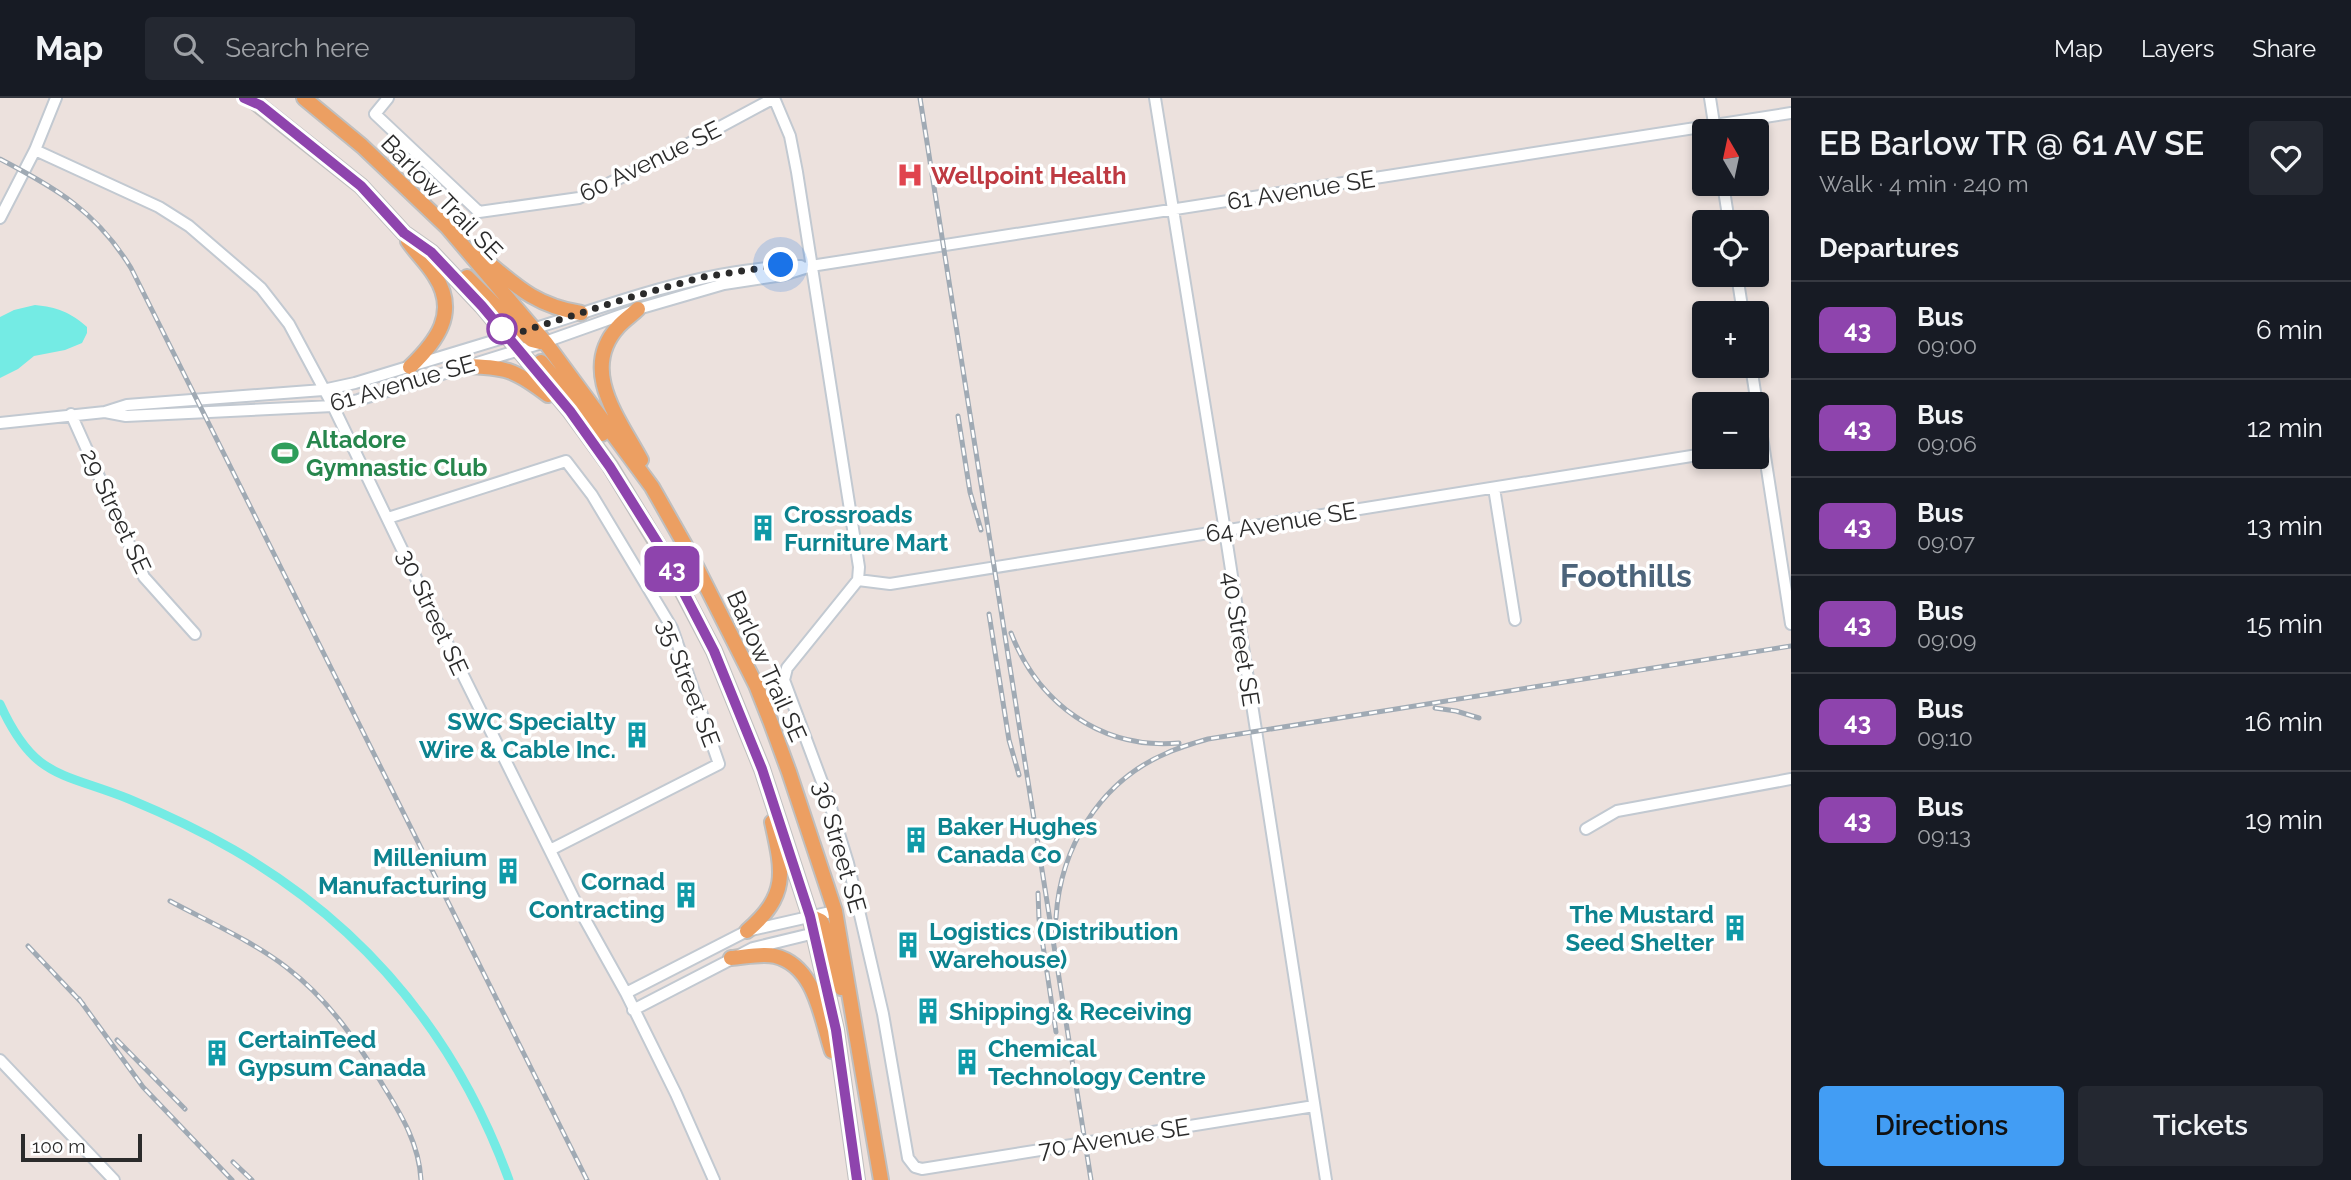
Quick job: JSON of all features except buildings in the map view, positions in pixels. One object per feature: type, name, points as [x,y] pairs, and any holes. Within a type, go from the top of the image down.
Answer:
[{"type":"main road","name":"Barlow Trail SE","points":[[244,98],[255,102],[361,186],[404,233],[431,252],[521,332],[545,342],[652,487],[690,554],[756,685],[789,772],[835,911],[826,930],[836,1030],[858,1180]]},
{"type":"main road","name":"Barlow Trail SE","points":[[303,98],[362,146],[447,228],[521,332],[522,348],[610,467],[659,545],[714,651],[762,769],[810,916],[826,930],[857,1039],[881,1180]]},
{"type":"main road","points":[[447,228],[522,290],[542,303],[581,313]]},
{"type":"main road","points":[[404,233],[408,242],[435,275],[442,289],[445,308],[443,324],[437,338],[410,368]]},
{"type":"main road","points":[[638,309],[617,327],[600,360],[602,384],[648,472],[652,487]]},
{"type":"main road","points":[[522,348],[614,449],[632,459]]},
{"type":"main road","points":[[463,366],[501,367],[527,379],[570,411]]},
{"type":"main road","points":[[747,931],[769,911],[778,891],[780,877],[779,853],[762,769]]},
{"type":"main road","points":[[731,958],[775,956],[799,971],[819,1003],[843,1077]]},
{"type":"street","points":[[0,218],[35,150],[56,98]]},
{"type":"street","name":"60 Avenue SE","points":[[388,98],[375,114],[478,212],[579,198],[774,98]]},
{"type":"street","points":[[774,98],[790,136],[856,544],[858,580]]},
{"type":"street","name":"40 Street SE","points":[[1155,98],[1326,1180]]},
{"type":"street","points":[[1710,98],[1714,119]]},
{"type":"street","name":"61 Avenue SE","points":[[1761,119],[1791,113]]},
{"type":"street","name":"61 Avenue SE","points":[[0,423],[105,412],[126,416],[333,406],[384,393],[545,342],[638,309],[724,285],[783,275],[811,266],[1692,132]]},
{"type":"street","name":"30 Street SE","points":[[35,150],[159,207],[189,226],[261,288],[289,324],[333,406],[550,850],[676,1094],[714,1180]]},
{"type":"street","name":"61 Avenue SE","points":[[105,412],[127,405],[323,390],[410,368],[628,298],[703,277],[781,265],[811,266]]},
{"type":"street","name":"29 Street SE","points":[[71,414],[144,577],[195,634]]},
{"type":"street","name":"64 Avenue SE","points":[[858,580],[890,584],[1692,456]]},
{"type":"street","name":"35 Street SE","points":[[388,518],[566,461],[592,495],[672,628],[719,764],[550,850]]},
{"type":"street","points":[[1764,469],[1791,624]]},
{"type":"street","points":[[1494,488],[1515,620]]},
{"type":"street","name":"36 Street SE","points":[[858,580],[787,668],[784,680],[828,798],[848,863],[883,1014],[908,1158],[915,1167]]},
{"type":"street","points":[[1586,829],[1617,811],[1791,779]]},
{"type":"street","points":[[625,993],[747,931],[835,911]]},
{"type":"street","points":[[633,1010],[752,948],[826,930]]},
{"type":"street","points":[[0,1060],[114,1180]]},
{"type":"street","name":"70 Avenue SE","points":[[915,1167],[922,1169],[949,1165],[1314,1107]]},
{"type":"water","points":[[35,305],[69,314],[87,327],[87,333],[82,343],[65,350],[34,356],[18,369],[0,378],[0,317]]},
{"type":"waterway","points":[[0,704],[25,747],[52,770],[129,799],[196,829],[234,850],[281,880],[365,950],[401,990],[434,1033],[463,1079],[488,1128],[509,1180]]},
{"type":"railway","points":[[920,98],[1091,1180]]},
{"type":"railway","points":[[0,159],[74,203],[104,231],[131,268],[587,1180]]},
{"type":"railway","points":[[958,416],[970,492],[981,530]]},
{"type":"railway","points":[[989,614],[1009,740],[1019,775]]},
{"type":"railway","points":[[1011,633],[1038,681],[1055,700],[1076,717],[1099,730],[1124,739],[1150,743],[1179,743]]},
{"type":"railway","points":[[1056,918],[1059,892],[1075,842],[1103,799],[1143,765],[1177,749],[1208,739],[1791,646]]},
{"type":"railway","points":[[1435,708],[1479,718]]},
{"type":"railway","points":[[1038,893],[1039,919],[1056,1032]]},
{"type":"railway","points":[[170,901],[245,940],[273,958],[329,1007],[363,1053],[403,1120],[417,1154],[421,1180]]},
{"type":"railway","points":[[28,946],[83,1004]]},
{"type":"railway","points":[[79,999],[143,1087],[232,1180]]},
{"type":"railway","points":[[117,1040],[185,1109]]},
{"type":"railway","points":[[233,1162],[252,1180]]},
{"type":"bus line","name":"43","points":[[244,98],[260,105],[361,186],[404,233],[431,252],[482,306],[570,411],[610,467],[659,545],[714,651],[762,769],[810,916],[836,1030],[857,1180]]},
{"type":"place","name":"Wellpoint Health","points":[[910,175]]},
{"type":"place","name":"Altadore Gymnastic Club","points":[[285,453]]},
{"type":"place","name":"Crossroads Furniture Mart","points":[[763,528]]},
{"type":"place","name":"SWC Specialty Wire & Cable Inc.","points":[[637,735]]},
{"type":"place","name":"Baker Hughes Canada Co","points":[[916,840]]},
{"type":"place","name":"Millenium Manufacturing","points":[[508,871]]},
{"type":"place","name":"Cornad Contracting","points":[[686,895]]},
{"type":"place","name":"The Mustard Seed Shelter","points":[[1735,928]]},
{"type":"place","name":"Logistics (Distribution Warehouse)","points":[[908,945]]},
{"type":"place","name":"Shipping & Receiving","points":[[928,1011]]},
{"type":"place","name":"CertainTeed Gypsum Canada","points":[[217,1053]]},
{"type":"place","name":"Chemical Technology Centre","points":[[967,1062]]},
{"type":"district","name":"Foothills","points":[[1626,575]]},
{"type":"route","points":[[502,329],[508,336],[703,277],[781,265]]}]
